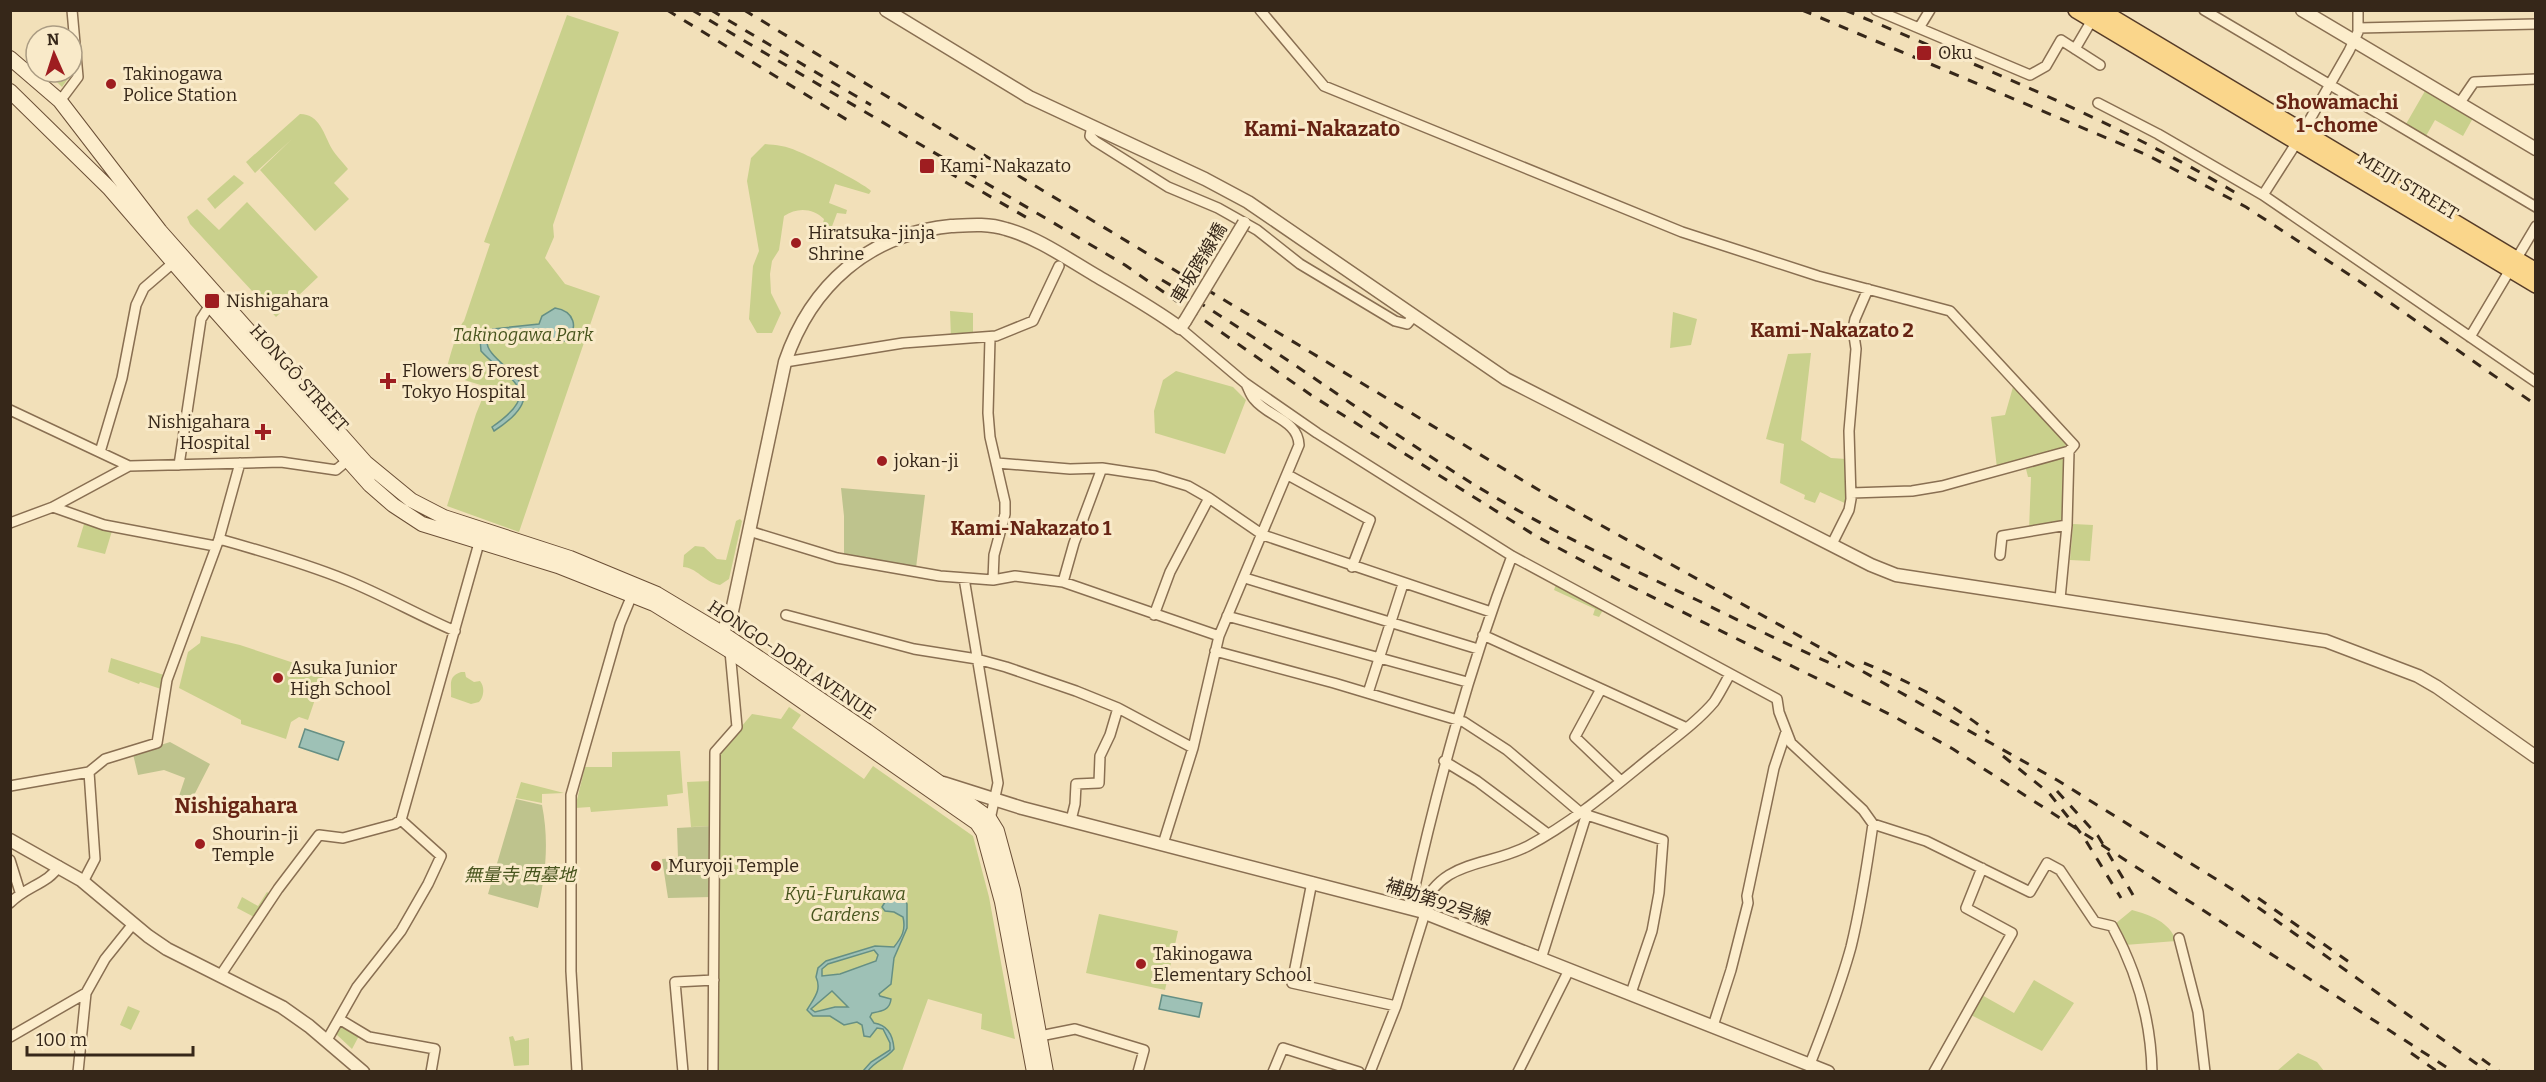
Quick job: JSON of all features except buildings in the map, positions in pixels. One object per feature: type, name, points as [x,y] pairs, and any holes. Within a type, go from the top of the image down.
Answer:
[{"type":"main road","name":"MEIJI STREET","points":[[2076,10],[2097,14],[2513,264],[2535,285]]},
{"type":"main road","name":"HONGŌ STREET","points":[[10,58],[62,105],[160,231],[359,455],[411,500],[444,517],[570,558],[657,594],[719,637]]},
{"type":"main road","name":"HONGŌ STREET","points":[[10,91],[110,188],[173,263],[370,485],[393,505],[422,524],[558,566],[632,595]]},
{"type":"main road","points":[[48,128],[62,105]]},
{"type":"main road","points":[[90,169],[104,158]]},
{"type":"main road","name":"MEIJI STREET","points":[[2513,264],[2535,271]]},
{"type":"main road","name":"HONGO-DORI AVENUE","points":[[632,595],[719,637],[970,804],[993,808],[1013,890],[1046,1071]]},
{"type":"main road","name":"HONGO-DORI AVENUE","points":[[719,637],[730,651],[981,827],[1002,902],[1034,1071]]},
{"type":"street","points":[[62,105],[78,77],[72,10]]},
{"type":"street","points":[[886,10],[1029,97],[1205,179],[1248,202],[1506,379],[1871,566],[1896,575],[2326,640],[2418,676],[2535,757]]},
{"type":"street","points":[[1260,10],[1324,86],[1682,232],[1808,273],[1950,311],[2074,445],[2069,451],[1942,486],[1912,491],[1851,493]]},
{"type":"street","points":[[1876,10],[2030,75],[2046,66],[2061,40],[2100,65]]},
{"type":"street","points":[[1919,28],[1930,10]]},
{"type":"street","points":[[2204,10],[2535,207]]},
{"type":"street","points":[[2302,10],[2535,149]]},
{"type":"street","points":[[2263,195],[2300,137],[2353,41],[2358,28],[2358,10]]},
{"type":"street","points":[[2075,49],[2097,14]]},
{"type":"street","points":[[2358,28],[2535,24]]},
{"type":"street","points":[[2459,104],[2474,82],[2535,79]]},
{"type":"street","points":[[2098,103],[2158,134],[2263,195],[2535,382]]},
{"type":"street","points":[[1092,126],[1090,136],[1095,141],[1160,182],[1197,201],[1218,208],[1257,230],[1300,264],[1395,321],[1407,324],[1413,317]]},
{"type":"street","name":"車坂跨線橋","points":[[1183,325],[1244,223]]},
{"type":"street","points":[[719,637],[731,616],[785,362],[808,310],[836,278],[855,261],[897,238],[926,230],[964,225],[1003,228],[1032,238],[1183,325],[1245,383],[1317,434],[1512,556],[1631,618],[1777,699],[1791,743],[1863,810],[1873,825],[1926,841],[2030,892],[2047,863],[2060,870],[2095,922],[2112,926],[2124,948],[2141,999],[2152,1071]]},
{"type":"street","points":[[2470,337],[2535,226]]},
{"type":"street","points":[[100,452],[122,378],[136,305],[144,288],[173,263]]},
{"type":"street","points":[[785,362],[903,343],[990,338],[1033,321],[1059,266]]},
{"type":"street","points":[[1832,544],[1849,510],[1851,493],[1849,431],[1856,349],[1854,329],[1855,319],[1868,290]]},
{"type":"street","points":[[179,465],[201,319],[210,305]]},
{"type":"street","points":[[990,338],[988,413],[990,437],[997,463],[1005,514],[994,555],[993,580]]},
{"type":"street","points":[[1163,844],[1193,748],[1219,636],[1299,445],[1298,434],[1293,427],[1255,400],[1245,383]]},
{"type":"street","points":[[10,410],[129,466],[281,462],[336,470],[348,460]]},
{"type":"street","points":[[2060,599],[2067,525],[2069,451]]},
{"type":"street","points":[[10,786],[89,772],[105,759],[157,743],[167,680],[217,543],[240,463]]},
{"type":"street","points":[[997,463],[1070,470],[1102,468],[1155,476],[1188,486],[1263,535],[1352,567],[1491,612]]},
{"type":"street","points":[[10,523],[53,507],[129,466]]},
{"type":"street","points":[[1063,582],[1074,543],[1102,468]]},
{"type":"street","points":[[1288,475],[1370,520],[1352,567]]},
{"type":"street","points":[[1154,615],[1174,565],[1209,498]]},
{"type":"street","points":[[53,507],[104,525],[217,543],[289,558],[338,577],[455,631]]},
{"type":"street","points":[[2000,555],[2002,536],[2067,525]]},
{"type":"street","points":[[749,531],[837,558],[964,578],[993,580],[1015,576],[1063,582],[1219,636]]},
{"type":"street","points":[[220,976],[278,889],[319,835],[343,838],[395,824],[401,820],[479,543]]},
{"type":"street","points":[[1370,1071],[1396,1006],[1418,911],[1444,761],[1467,682],[1512,556]]},
{"type":"street","points":[[964,578],[998,777],[988,850]]},
{"type":"street","points":[[1245,578],[1478,649]]},
{"type":"street","points":[[1368,693],[1403,584]]},
{"type":"street","points":[[577,1071],[572,955],[571,795],[620,624],[632,595]]},
{"type":"street","points":[[786,615],[914,649],[977,659],[1076,690],[1118,708],[1193,748]]},
{"type":"street","points":[[1227,616],[1467,682]]},
{"type":"street","points":[[1483,636],[1687,728]]},
{"type":"street","points":[[713,1071],[715,752],[737,727],[730,651]]},
{"type":"street","points":[[1215,651],[1464,722],[1507,750],[1585,812],[1663,840],[1659,893],[1652,931],[1631,993]]},
{"type":"street","points":[[1418,911],[1428,892],[1447,875],[1526,847],[1585,812],[1687,728],[1714,702],[1730,674]]},
{"type":"street","points":[[1601,689],[1575,737],[1621,781]]},
{"type":"street","points":[[1071,820],[1076,784],[1099,783],[1100,756],[1110,735],[1118,708]]},
{"type":"street","points":[[1713,1026],[1731,970],[1748,903],[1774,768],[1786,732]]},
{"type":"street","points":[[1444,761],[1477,781],[1548,834]]},
{"type":"street","points":[[83,882],[95,859],[89,772]]},
{"type":"street","name":"補助第92号線","points":[[939,782],[993,808],[1022,808],[1418,911],[1631,993],[1806,1066],[1828,1071]]},
{"type":"street","points":[[945,801],[970,804]]},
{"type":"street","points":[[1540,958],[1585,812]]},
{"type":"street","points":[[327,1040],[357,987],[401,931],[441,856],[401,820]]},
{"type":"street","points":[[1806,1066],[1836,997],[1851,948],[1864,888],[1873,825]]},
{"type":"street","points":[[11,843],[59,866],[83,882],[167,949],[282,1007],[327,1040],[351,1067],[363,1071]]},
{"type":"street","points":[[10,860],[20,892]]},
{"type":"street","points":[[10,903],[20,892],[49,878],[59,866]]},
{"type":"street","points":[[1934,1071],[2012,933],[1966,908],[1982,868]]},
{"type":"street","points":[[1312,882],[1292,983],[1396,1006]]},
{"type":"street","points":[[78,1071],[86,993],[105,959],[133,924]]},
{"type":"street","points":[[2180,938],[2199,1012],[2204,1071]]},
{"type":"street","points":[[1518,1071],[1569,970]]},
{"type":"street","points":[[683,1071],[675,982],[714,980]]},
{"type":"street","points":[[10,1037],[86,993]]},
{"type":"street","points":[[339,1019],[369,1037],[435,1049],[431,1071]]},
{"type":"street","points":[[1040,1036],[1075,1029],[1144,1050],[1141,1070]]},
{"type":"street","points":[[1273,1071],[1283,1048],[1359,1071]]},
{"type":"green space","name":"Takinogawa Park","points":[[567,15],[619,32],[553,225],[554,237],[545,258],[565,284],[600,296],[519,532],[447,506],[476,414],[487,387],[445,374],[490,244],[484,242]]},
{"type":"green space","points":[[2425,91],[2473,118],[2463,136],[2435,120],[2426,136],[2406,124]]},
{"type":"green space","points":[[300,114],[317,121],[334,152],[348,169],[334,183],[349,199],[315,231],[260,170],[292,139],[255,173],[246,162]]},
{"type":"green space","points":[[765,144],[793,149],[849,177],[871,191],[869,194],[835,184],[829,203],[847,210],[846,214],[837,213],[831,229],[822,227],[824,219],[810,211],[799,210],[784,216],[779,250],[772,261],[770,274],[771,293],[781,313],[772,333],[757,333],[749,319],[753,266],[759,251],[747,181],[751,158]]},
{"type":"green space","points":[[234,175],[244,183],[215,209],[207,199]]},
{"type":"green space","points":[[247,202],[318,277],[276,317],[190,224],[187,217],[197,209],[219,230]]},
{"type":"green space","points":[[950,311],[973,313],[973,337],[951,338]]},
{"type":"green space","points":[[1673,312],[1697,319],[1691,345],[1670,348]]},
{"type":"green space","points":[[1811,353],[1801,440],[1831,458],[1846,459],[1847,504],[1820,492],[1815,503],[1804,499],[1805,495],[1780,483],[1784,444],[1766,439],[1788,354]]},
{"type":"green space","points":[[1176,371],[1233,387],[1246,400],[1225,454],[1155,433],[1154,411],[1163,380]]},
{"type":"green space","points":[[2013,387],[2067,443],[2064,447],[1997,468],[1991,417],[2005,415]]},
{"type":"green space","points":[[2062,457],[2066,461],[2064,523],[2029,530],[2031,477],[2028,477],[2026,469]]},
{"type":"green space","points":[[841,488],[925,495],[916,568],[844,557]]},
{"type":"green space","points":[[740,519],[742,521],[729,579],[720,585],[709,581],[692,569],[683,567],[684,555],[695,546],[704,547],[717,559],[726,560],[736,521]]},
{"type":"green space","points":[[84,524],[112,531],[105,554],[77,547]]},
{"type":"green space","points":[[2073,524],[2093,525],[2090,561],[2070,560]]},
{"type":"green space","points":[[1556,584],[1603,610],[1599,617],[1593,615],[1595,609],[1554,590]]},
{"type":"green space","points":[[201,636],[240,645],[324,673],[308,720],[299,717],[291,722],[286,739],[241,724],[241,720],[179,688],[188,652],[200,643]]},
{"type":"green space","points":[[111,658],[164,675],[161,689],[140,682],[139,684],[108,672]]},
{"type":"green space","points":[[461,672],[465,672],[466,677],[474,682],[482,683],[483,692],[479,702],[471,704],[451,697],[452,679]]},
{"type":"green space","name":"Kyū-Furukawa Gardens","points":[[789,707],[801,715],[792,728],[864,779],[873,766],[973,836],[989,897],[1015,1039],[981,1029],[982,1014],[928,999],[902,1071],[715,1072],[718,754],[752,714],[781,719]]},
{"type":"green space","points":[[170,742],[210,764],[188,807],[177,802],[185,778],[164,770],[138,775],[133,754]]},
{"type":"green space","points":[[680,751],[683,793],[667,795],[668,806],[591,812],[590,807],[575,808],[585,767],[612,767],[612,752]]},
{"type":"green space","points":[[712,781],[712,826],[691,827],[687,782]]},
{"type":"green space","points":[[521,782],[564,793],[542,794],[542,803],[516,798]]},
{"type":"green space","name":"無量寺 西墓地","points":[[516,799],[542,805],[546,857],[538,908],[488,894]]},
{"type":"green space","points":[[712,826],[711,897],[668,898],[662,859],[678,858],[677,828]]},
{"type":"green space","points":[[267,892],[271,895],[256,918],[237,908],[242,897],[258,906]]},
{"type":"green space","points":[[2132,910],[2164,924],[2176,941],[2125,945],[2115,924]]},
{"type":"green space","points":[[1099,914],[1178,931],[1165,990],[1086,973]]},
{"type":"green space","points":[[2034,980],[2074,1003],[2042,1051],[1969,1014],[1980,994],[2014,1013]]},
{"type":"green space","points":[[128,1006],[140,1011],[131,1030],[120,1025]]},
{"type":"green space","points":[[340,1024],[360,1034],[352,1049],[335,1033]]},
{"type":"green space","points":[[513,1036],[515,1041],[529,1038],[529,1065],[514,1066],[509,1037]]},
{"type":"green space","points":[[2298,1053],[2317,1062],[2324,1071],[2277,1071]]},
{"type":"water","points":[[555,308],[567,313],[573,321],[570,336],[565,341],[550,341],[539,329],[499,333],[487,340],[489,350],[517,378],[523,389],[523,401],[515,415],[494,431],[492,427],[508,414],[517,403],[520,394],[511,378],[481,351],[480,339],[493,329],[539,324],[542,316]]},
{"type":"water","points":[[305,729],[344,742],[338,760],[299,747]]},
{"type":"water","points":[[895,895],[903,897],[907,904],[907,928],[894,958],[891,984],[879,994],[891,999],[889,1006],[872,1013],[870,1017],[874,1023],[883,1026],[889,1032],[894,1049],[868,1071],[863,1071],[871,1062],[890,1050],[890,1043],[883,1029],[877,1028],[870,1037],[864,1036],[862,1025],[857,1022],[844,1025],[830,1016],[813,1016],[807,1010],[818,990],[816,977],[818,968],[826,961],[875,946],[894,947],[897,943],[904,930],[904,922],[903,917],[894,912],[885,911],[882,907],[888,897]],"holes":[[[874,950],[878,955],[876,961],[840,974],[822,976],[822,969],[828,964]],[[832,991],[848,1007],[835,1007],[815,1012],[811,1009]]]},
{"type":"water","points":[[1162,995],[1202,1003],[1199,1017],[1159,1009]]},
{"type":"railway","points":[[667,10],[849,121]]},
{"type":"railway","points":[[692,10],[1125,265],[1311,395],[1536,536],[1624,583],[1893,716],[1953,749],[2454,1072]]},
{"type":"railway","points":[[711,10],[871,105]]},
{"type":"railway","points":[[744,10],[1547,495],[2057,780],[2235,891],[2488,1072]]},
{"type":"railway","points":[[1802,10],[2147,155],[2246,207],[2359,281],[2536,405]]},
{"type":"railway","points":[[1845,10],[2093,117],[2236,193]]},
{"type":"railway","points":[[948,172],[1029,219]]},
{"type":"railway","points":[[1162,280],[1506,504],[1600,554],[1840,667]]},
{"type":"railway","points":[[1864,663],[1929,694],[1960,712],[1989,733]]},
{"type":"railway","points":[[2003,756],[2049,793],[2083,836],[2121,898]]},
{"type":"railway","points":[[2057,791],[2098,836],[2133,895]]},
{"type":"railway","points":[[2258,898],[2349,962]]},
{"type":"railway","points":[[2411,1053],[2438,1072]]},
{"type":"railway","points":[[2482,1059],[2500,1072]]},
{"type":"place","name":"Oku","points":[[1924,53]]},
{"type":"place","name":"Takinogawa Police Station","points":[[111,84]]},
{"type":"place","name":"Kami-Nakazato","points":[[927,166]]},
{"type":"place","name":"Hiratsuka-jinja Shrine","points":[[796,243]]},
{"type":"place","name":"Nishigahara","points":[[212,301]]},
{"type":"place","name":"Flowers & Forest Tokyo Hospital","points":[[388,381]]},
{"type":"place","name":"Nishigahara Hospital","points":[[263,432]]},
{"type":"place","name":"jokan-ji","points":[[882,461]]},
{"type":"place","name":"Asuka Junior High School","points":[[278,678]]},
{"type":"place","name":"Shourin-ji Temple","points":[[200,844]]},
{"type":"place","name":"Muryoji Temple","points":[[656,866]]},
{"type":"place","name":"Takinogawa Elementary School","points":[[1141,964]]},
{"type":"district","name":"Showamachi 1-chome","points":[[2337,114]]},
{"type":"district","name":"Kami-Nakazato","points":[[1322,129]]},
{"type":"district","name":"Kami-Nakazato 2","points":[[1832,330]]},
{"type":"district","name":"Kami-Nakazato 1","points":[[1031,528]]},
{"type":"district","name":"Nishigahara","points":[[236,806]]}]
